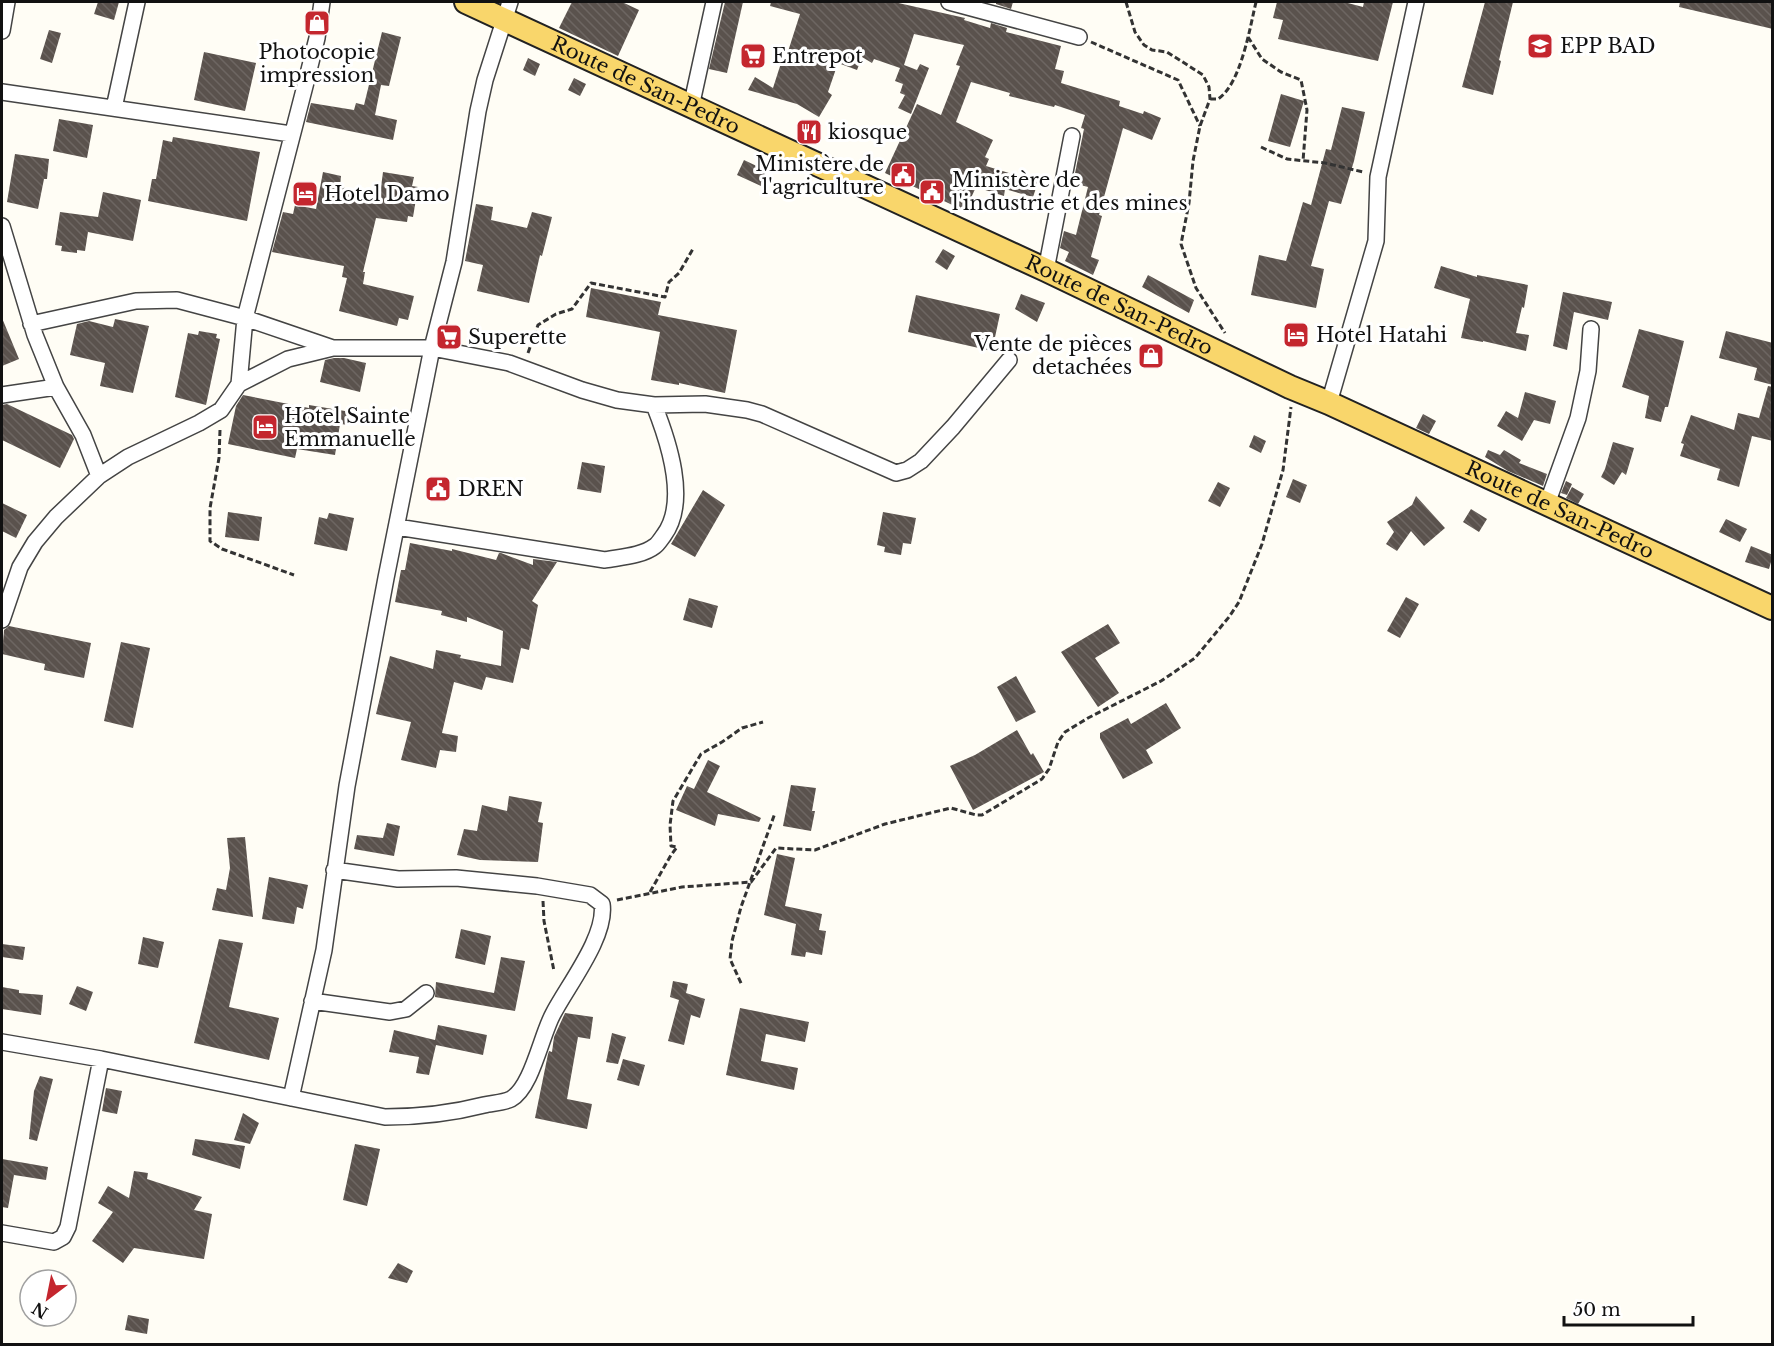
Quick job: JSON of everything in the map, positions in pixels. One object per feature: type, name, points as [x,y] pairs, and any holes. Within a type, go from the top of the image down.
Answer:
[{"type":"main road","name":"Route de San-Pedro","points":[[466,2],[508,11],[691,107],[1046,270],[1290,387],[1773,608]]},
{"type":"street","points":[[2,31],[7,2]]},
{"type":"street","points":[[114,108],[137,2]]},
{"type":"street","points":[[239,384],[245,318],[316,38],[322,2]]},
{"type":"street","points":[[691,107],[714,2]]},
{"type":"street","points":[[949,2],[1079,37]]},
{"type":"street","points":[[1329,404],[1376,241],[1378,177],[1416,2]]},
{"type":"street","points":[[291,1098],[324,950],[334,870],[352,763],[432,348],[454,262],[483,90],[508,11]]},
{"type":"street","points":[[2,92],[291,134]]},
{"type":"street","points":[[1046,270],[1072,136]]},
{"type":"street","points":[[2,226],[31,324],[56,387],[83,435],[99,476]]},
{"type":"street","points":[[31,324],[136,301],[177,300],[245,318],[333,348]]},
{"type":"street","points":[[1547,504],[1578,418],[1588,371],[1591,329]]},
{"type":"street","points":[[2,620],[20,567],[35,542],[56,517],[99,476],[128,457],[221,410],[239,384],[288,359],[333,348],[432,348],[509,363],[582,390],[617,400],[654,405],[705,404],[762,414],[896,473],[907,470],[921,461],[1009,360]]},
{"type":"street","points":[[2,395],[56,387]]},
{"type":"street","points":[[397,527],[605,560],[632,555],[656,546],[669,528],[675,503],[675,479],[669,443],[654,405]]},
{"type":"street","points":[[2,1042],[101,1059],[385,1117],[420,1118],[510,1099],[521,1090],[529,1077],[543,1034],[553,1013],[585,960],[604,915],[602,904],[590,896],[537,886],[456,878],[398,879],[334,870]]},
{"type":"street","points":[[312,1001],[366,1010],[399,1011],[406,1009],[426,993]]},
{"type":"street","points":[[2,1233],[54,1242],[63,1237],[68,1227],[101,1059]]},
{"type":"path","points":[[1126,2],[1135,32],[1144,45],[1152,50],[1167,52],[1203,75],[1209,87],[1210,99],[1200,126],[1181,244],[1196,288],[1225,334]]},
{"type":"path","points":[[1210,99],[1218,99],[1226,93],[1242,59],[1256,2]]},
{"type":"path","points":[[1079,37],[1178,80],[1200,126]]},
{"type":"path","points":[[1248,37],[1262,59],[1281,72],[1301,80],[1307,110],[1303,161]]},
{"type":"path","points":[[1261,147],[1287,159],[1341,166],[1378,177]]},
{"type":"path","points":[[509,363],[527,356],[538,325],[556,314],[572,309],[591,283],[665,297],[669,282],[679,273],[694,247]]},
{"type":"path","points":[[602,904],[682,887],[751,882],[777,848],[816,850],[885,824],[951,808],[982,815],[1042,779],[1049,769],[1058,742],[1065,732],[1161,681],[1195,658],[1239,602],[1262,544],[1286,454],[1292,415],[1290,387]]},
{"type":"path","points":[[221,410],[219,458],[210,508],[210,541],[222,549],[294,575]]},
{"type":"path","points":[[650,892],[677,848],[671,846],[670,825],[673,801],[688,772],[701,754],[742,728],[763,722]]},
{"type":"path","points":[[741,983],[729,959],[741,907],[775,813]]},
{"type":"path","points":[[537,886],[543,902],[544,921],[554,971]]},
{"type":"building","points":[[98,2],[119,2],[114,20],[94,14]]},
{"type":"building","points":[[572,2],[622,2],[639,10],[618,56],[559,28]]},
{"type":"building","points":[[725,2],[743,2],[727,73],[709,69]]},
{"type":"building","points":[[771,2],[894,2],[965,18],[964,20],[990,28],[991,23],[1007,28],[1006,32],[1061,46],[1055,69],[1064,71],[1061,83],[1120,101],[1119,106],[1143,114],[1144,111],[1161,118],[1152,140],[1123,128],[1099,215],[1102,216],[1091,257],[1099,260],[1093,275],[1065,261],[1069,252],[1060,248],[1064,231],[1076,235],[1088,187],[1073,183],[1085,115],[1055,105],[1054,107],[1009,96],[1010,93],[971,82],[956,122],[993,140],[985,157],[989,159],[986,166],[1038,182],[1033,197],[1005,189],[1004,196],[976,187],[965,211],[885,173],[917,104],[941,115],[960,66],[956,65],[964,45],[914,34],[904,65],[917,70],[920,64],[929,68],[911,114],[898,108],[905,95],[900,93],[903,84],[895,81],[900,68],[874,59],[872,63],[862,57],[857,70],[838,63],[828,92],[832,95],[819,117],[797,104],[748,90],[755,77],[773,88],[781,63],[784,64],[800,14],[770,6]]},
{"type":"building","points":[[996,2],[1013,2],[1011,9],[996,4]]},
{"type":"building","points":[[1277,2],[1344,2],[1363,7],[1364,2],[1393,2],[1378,61],[1278,39],[1283,20],[1273,18]]},
{"type":"building","points":[[1485,2],[1513,2],[1493,95],[1462,87]]},
{"type":"building","points":[[1680,2],[1773,2],[1773,29],[1679,7]]},
{"type":"building","points":[[49,30],[61,33],[52,63],[40,59]]},
{"type":"building","points":[[382,32],[401,37],[389,86],[381,85],[375,115],[397,120],[393,140],[306,122],[311,103],[354,110],[356,103],[364,105]]},
{"type":"building","points":[[204,52],[256,63],[245,111],[194,100]]},
{"type":"building","points":[[528,58],[540,64],[535,76],[523,70]]},
{"type":"building","points":[[574,78],[586,84],[580,96],[568,90]]},
{"type":"building","points":[[1281,94],[1304,101],[1290,147],[1268,141]]},
{"type":"building","points":[[1342,107],[1365,112],[1341,204],[1329,201],[1311,266],[1324,269],[1316,308],[1251,295],[1259,255],[1286,261],[1303,202],[1311,205],[1326,149],[1331,150]]},
{"type":"building","points":[[59,119],[93,125],[87,158],[53,151]]},
{"type":"building","points":[[173,137],[260,152],[247,221],[148,201],[152,179],[156,179],[163,140],[172,142]]},
{"type":"building","points":[[15,154],[49,159],[47,179],[44,179],[38,209],[7,202]]},
{"type":"building","points":[[744,160],[767,171],[761,186],[737,175]]},
{"type":"building","points":[[323,172],[341,176],[340,187],[380,195],[383,172],[414,177],[412,186],[418,187],[413,217],[408,216],[407,222],[376,218],[363,272],[365,272],[363,284],[414,296],[408,320],[399,318],[397,326],[339,311],[347,278],[342,277],[344,266],[272,252],[283,212],[293,214],[295,205],[316,209]]},
{"type":"building","points":[[103,192],[141,200],[133,241],[88,232],[85,251],[77,250],[77,253],[61,251],[62,246],[55,245],[60,212],[98,217]]},
{"type":"building","points":[[476,204],[493,207],[491,220],[527,228],[532,212],[552,217],[529,303],[477,291],[483,265],[465,261]]},
{"type":"building","points":[[943,249],[955,256],[947,270],[935,262]]},
{"type":"building","points":[[1441,266],[1477,277],[1477,275],[1528,285],[1516,333],[1529,335],[1526,351],[1461,338],[1470,299],[1434,288]]},
{"type":"building","points":[[1148,275],[1194,300],[1189,313],[1142,287]]},
{"type":"building","points":[[591,288],[661,302],[658,315],[737,330],[725,393],[679,383],[679,385],[651,380],[660,332],[586,317]]},
{"type":"building","points":[[1563,292],[1612,302],[1608,320],[1574,312],[1567,350],[1553,346]]},
{"type":"building","points":[[1021,294],[1045,303],[1037,322],[1015,309]]},
{"type":"building","points":[[916,295],[1000,314],[992,351],[908,332]]},
{"type":"building","points":[[2,318],[19,359],[2,366]]},
{"type":"building","points":[[115,319],[149,326],[133,393],[100,386],[105,363],[70,355],[77,324],[89,321],[113,327]]},
{"type":"building","points":[[1639,329],[1684,341],[1668,407],[1665,407],[1661,422],[1645,418],[1649,396],[1622,387]]},
{"type":"building","points":[[199,331],[217,334],[216,338],[220,339],[206,405],[175,397],[188,333],[198,335]]},
{"type":"building","points":[[1726,331],[1773,343],[1773,385],[1754,380],[1757,368],[1719,358]]},
{"type":"building","points":[[334,358],[366,363],[360,392],[320,382],[325,360]]},
{"type":"building","points":[[1768,386],[1773,387],[1773,441],[1752,436],[1739,487],[1717,480],[1720,469],[1680,456],[1684,444],[1681,443],[1691,415],[1734,430],[1738,413],[1759,418]]},
{"type":"building","points":[[1525,392],[1556,401],[1550,424],[1534,420],[1522,441],[1497,426],[1506,411],[1518,418]]},
{"type":"building","points":[[243,395],[309,408],[309,405],[351,412],[349,425],[340,424],[335,455],[297,449],[295,458],[228,444],[236,406]]},
{"type":"building","points":[[7,404],[72,435],[74,439],[60,468],[2,440],[2,405]]},
{"type":"building","points":[[1423,414],[1436,421],[1429,434],[1416,428]]},
{"type":"building","points":[[1254,435],[1266,441],[1261,453],[1249,447]]},
{"type":"building","points":[[1613,442],[1634,448],[1626,475],[1622,472],[1614,485],[1601,477]]},
{"type":"building","points":[[1488,450],[1500,455],[1504,450],[1521,460],[1519,463],[1547,474],[1543,486],[1508,471],[1485,457]]},
{"type":"building","points":[[582,462],[605,466],[601,493],[577,489]]},
{"type":"building","points":[[1293,479],[1307,485],[1300,503],[1286,497]]},
{"type":"building","points":[[1566,481],[1572,484],[1567,495],[1561,493]]},
{"type":"building","points":[[1218,482],[1230,488],[1220,507],[1208,501]]},
{"type":"building","points":[[1572,487],[1584,494],[1578,504],[1566,498]]},
{"type":"building","points":[[703,490],[725,505],[695,557],[671,544]]},
{"type":"building","points":[[1416,496],[1445,528],[1424,546],[1411,531],[1397,551],[1386,544],[1394,532],[1387,522],[1412,505]]},
{"type":"building","points":[[2,503],[27,515],[16,538],[2,531]]},
{"type":"building","points":[[1471,509],[1487,519],[1479,532],[1463,522]]},
{"type":"building","points":[[228,512],[262,517],[259,541],[225,537]]},
{"type":"building","points":[[883,512],[916,518],[911,544],[903,543],[901,555],[884,552],[885,547],[877,545]]},
{"type":"building","points":[[329,513],[354,518],[347,551],[314,544],[319,517],[327,519]]},
{"type":"building","points":[[1726,519],[1747,529],[1740,542],[1719,532]]},
{"type":"building","points":[[410,543],[452,551],[452,549],[496,560],[501,553],[533,565],[533,559],[557,562],[532,601],[538,605],[529,650],[521,648],[513,683],[486,677],[482,690],[454,682],[442,733],[458,736],[456,752],[440,750],[436,768],[401,760],[411,722],[376,714],[390,656],[433,669],[436,650],[461,655],[460,658],[501,666],[503,631],[467,617],[467,622],[441,615],[442,611],[395,602],[401,570],[405,570]]},
{"type":"building","points":[[1751,546],[1773,555],[1769,569],[1745,562]]},
{"type":"building","points":[[1406,597],[1419,604],[1400,638],[1387,631]]},
{"type":"building","points":[[689,598],[718,606],[712,628],[683,620]]},
{"type":"building","points":[[1108,624],[1120,643],[1095,658],[1119,693],[1098,707],[1061,652]]},
{"type":"building","points":[[9,626],[91,643],[84,678],[44,670],[45,664],[2,654],[4,630]]},
{"type":"building","points":[[121,642],[150,648],[133,728],[104,721]]},
{"type":"building","points":[[1016,676],[1036,712],[1016,722],[997,687]]},
{"type":"building","points":[[1166,703],[1181,728],[1146,750],[1153,763],[1123,779],[1100,738],[1100,733],[1128,718],[1131,724]]},
{"type":"building","points":[[1017,730],[1044,772],[973,810],[950,766],[975,755]]},
{"type":"building","points":[[708,760],[720,766],[707,792],[761,818],[759,822],[718,814],[715,826],[676,810],[687,786],[694,789]]},
{"type":"building","points":[[791,785],[816,788],[811,831],[783,826]]},
{"type":"building","points":[[509,796],[542,802],[538,822],[543,823],[538,862],[480,860],[457,855],[464,829],[477,831],[482,805],[507,811]]},
{"type":"building","points":[[387,823],[400,826],[394,856],[354,849],[357,835],[383,838]]},
{"type":"building","points":[[245,837],[253,917],[212,910],[217,888],[226,890],[230,868],[227,838]]},
{"type":"building","points":[[777,854],[795,858],[785,906],[822,914],[819,930],[826,931],[822,955],[806,952],[805,957],[791,955],[796,924],[764,915]]},
{"type":"building","points":[[269,877],[308,885],[303,909],[297,907],[294,924],[262,919]]},
{"type":"building","points":[[461,929],[491,936],[485,965],[455,958]]},
{"type":"building","points":[[143,937],[164,942],[158,968],[138,964]]},
{"type":"building","points":[[219,939],[243,943],[229,1007],[279,1018],[269,1060],[194,1043]]},
{"type":"building","points":[[2,944],[25,947],[23,960],[2,957]]},
{"type":"building","points":[[501,957],[525,961],[515,1011],[435,997],[436,982],[494,993]]},
{"type":"building","points":[[673,981],[688,984],[686,993],[705,999],[700,1018],[691,1015],[684,1045],[668,1041],[679,1000],[670,997]]},
{"type":"building","points":[[77,986],[93,992],[86,1011],[69,1004]]},
{"type":"building","points":[[2,987],[19,990],[19,993],[43,995],[41,1015],[2,1009]]},
{"type":"building","points":[[740,1008],[809,1022],[805,1042],[766,1034],[761,1061],[798,1068],[794,1090],[726,1075]]},
{"type":"building","points":[[565,1013],[593,1017],[590,1039],[578,1037],[567,1099],[592,1104],[587,1129],[535,1118],[548,1054],[549,1051],[552,1052],[554,1037]]},
{"type":"building","points":[[438,1025],[487,1035],[483,1055],[436,1045],[429,1075],[416,1073],[419,1057],[389,1052],[394,1030],[435,1040]]},
{"type":"building","points":[[612,1033],[626,1037],[618,1064],[606,1062]]},
{"type":"building","points":[[623,1059],[645,1065],[639,1086],[617,1080]]},
{"type":"building","points":[[40,1076],[53,1079],[37,1141],[29,1139],[34,1091]]},
{"type":"building","points":[[106,1088],[122,1091],[117,1114],[102,1111]]},
{"type":"building","points":[[243,1113],[259,1123],[250,1144],[234,1140]]},
{"type":"building","points":[[195,1139],[245,1146],[240,1169],[192,1155]]},
{"type":"building","points":[[355,1144],[380,1149],[367,1206],[343,1200]]},
{"type":"building","points":[[2,1159],[48,1167],[46,1180],[14,1175],[8,1208],[2,1207]]},
{"type":"building","points":[[134,1171],[148,1173],[147,1179],[202,1197],[194,1210],[212,1214],[204,1259],[134,1248],[123,1263],[92,1241],[113,1212],[98,1203],[108,1186],[129,1198]]},
{"type":"building","points":[[398,1263],[413,1271],[407,1283],[388,1278]]},
{"type":"building","points":[[128,1315],[149,1319],[147,1334],[125,1330]]},
{"type":"place","name":"Photocopie impression","points":[[317,23]]},
{"type":"place","name":"EPP BAD","points":[[1540,46]]},
{"type":"place","name":"Entrepot","points":[[753,56]]},
{"type":"place","name":"kiosque","points":[[809,132]]},
{"type":"place","name":"Ministère de l'agriculture","points":[[903,175]]},
{"type":"place","name":"Ministère de l'industrie et des mines","points":[[932,192]]},
{"type":"place","name":"Hotel Damo","points":[[305,194]]},
{"type":"place","name":"Hotel Hatahi","points":[[1296,335]]},
{"type":"place","name":"Superette","points":[[449,337]]},
{"type":"place","name":"Vente de pièces detachées","points":[[1151,356]]},
{"type":"place","name":"Hotel Sainte Emmanuelle","points":[[265,427]]},
{"type":"place","name":"DREN","points":[[438,489]]}]
